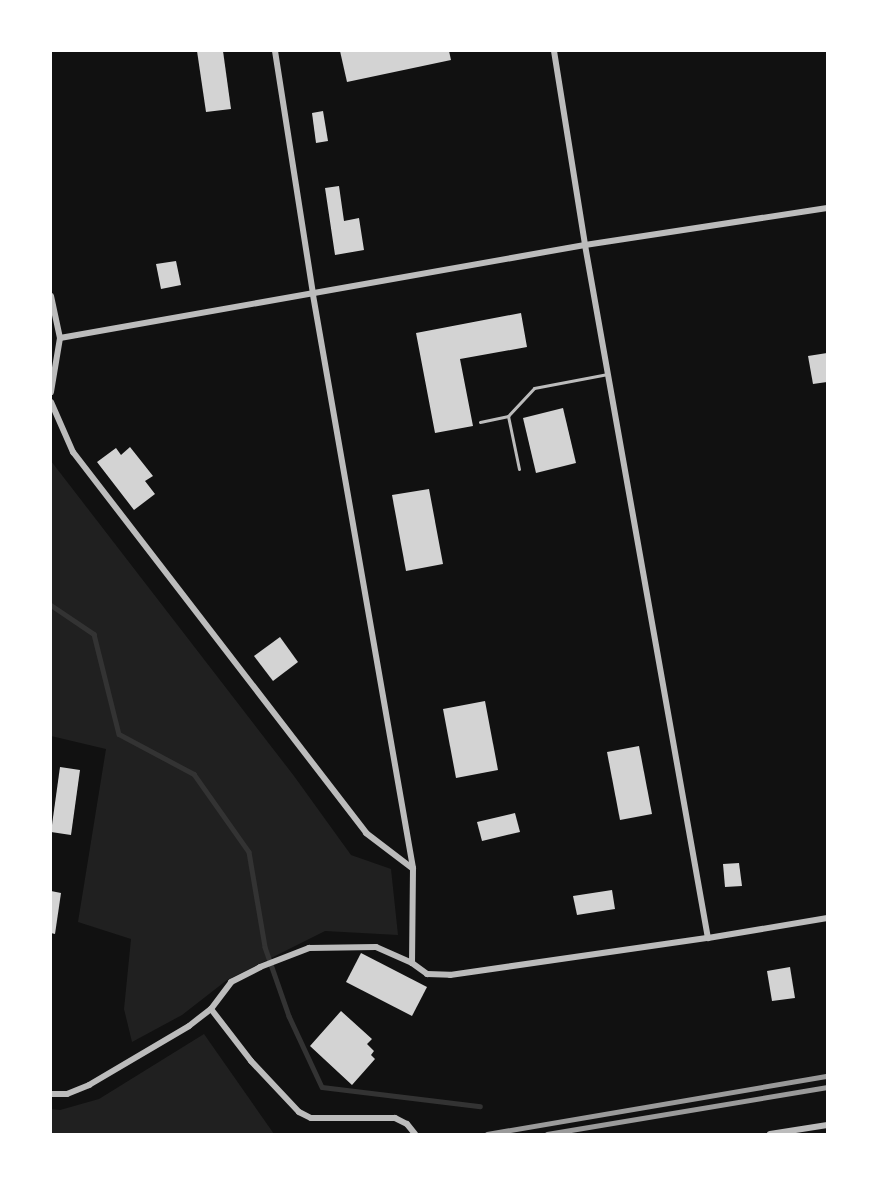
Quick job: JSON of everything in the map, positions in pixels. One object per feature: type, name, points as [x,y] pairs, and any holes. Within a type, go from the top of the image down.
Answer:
[{"type":"street","points":[[275,51],[313,295],[413,868],[412,963]]},
{"type":"street","points":[[554,51],[585,245],[708,938]]},
{"type":"street","points":[[60,338],[585,245],[827,208]]},
{"type":"street","points":[[51,297],[60,338],[51,392]]},
{"type":"street","points":[[51,402],[73,452],[366,833],[413,868]]},
{"type":"street","points":[[51,1094],[67,1094],[89,1085],[189,1026],[212,1009],[231,982],[278,959],[309,948],[376,947],[412,963],[427,974],[450,975],[708,938],[827,918]]},
{"type":"street","points":[[212,1009],[251,1061],[299,1112],[311,1118],[395,1118],[407,1124],[415,1134]]},
{"type":"street","points":[[770,1134],[827,1125]]},
{"type":"lane","points":[[480,422],[508,416],[534,388],[608,374]]},
{"type":"lane","points":[[508,416],[519,469]]},
{"type":"shaded area","points":[[51,461],[294,776],[351,855],[391,869],[398,935],[325,931],[227,980],[182,1015],[132,1042],[124,1009],[131,939],[78,922],[106,749],[51,736]]},
{"type":"shaded area","points":[[204,1034],[274,1134],[51,1134],[51,1109],[60,1110],[99,1099]]},
{"type":"building","points":[[197,51],[223,51],[231,109],[206,112]]},
{"type":"building","points":[[340,51],[449,51],[451,60],[347,82]]},
{"type":"building","points":[[323,111],[328,141],[316,143],[312,113]]},
{"type":"building","points":[[339,186],[344,221],[359,218],[364,250],[335,255],[325,188]]},
{"type":"building","points":[[176,261],[181,285],[161,289],[156,264]]},
{"type":"building","points":[[521,313],[527,347],[460,359],[473,426],[435,433],[416,333]]},
{"type":"building","points":[[827,353],[827,382],[813,384],[808,356]]},
{"type":"building","points":[[563,408],[576,463],[536,473],[523,418]]},
{"type":"building","points":[[130,447],[153,476],[145,481],[155,494],[134,510],[97,462],[116,448],[121,455]]},
{"type":"building","points":[[429,489],[443,564],[406,571],[392,495]]},
{"type":"building","points":[[280,637],[298,662],[273,681],[254,656]]},
{"type":"building","points":[[485,701],[498,770],[456,778],[443,709]]},
{"type":"building","points":[[639,746],[652,814],[620,820],[607,752]]},
{"type":"building","points":[[60,767],[80,770],[71,835],[51,832]]},
{"type":"building","points":[[515,813],[520,832],[482,841],[477,822]]},
{"type":"building","points":[[739,863],[742,886],[725,887],[723,864]]},
{"type":"building","points":[[612,890],[615,909],[577,915],[573,896]]},
{"type":"building","points":[[51,891],[61,893],[55,934],[51,933]]},
{"type":"building","points":[[361,953],[427,987],[412,1016],[346,982]]},
{"type":"building","points":[[790,967],[795,998],[772,1001],[767,971]]},
{"type":"building","points":[[341,1011],[372,1039],[367,1044],[374,1051],[371,1055],[375,1059],[352,1085],[310,1046]]},
{"type":"waterway","points":[[51,605],[94,634],[119,734],[194,774],[249,852],[265,947],[289,1016],[322,1087],[480,1106]]},
{"type":"railway","points":[[487,1134],[827,1076]]},
{"type":"railway","points":[[547,1134],[827,1087]]}]
